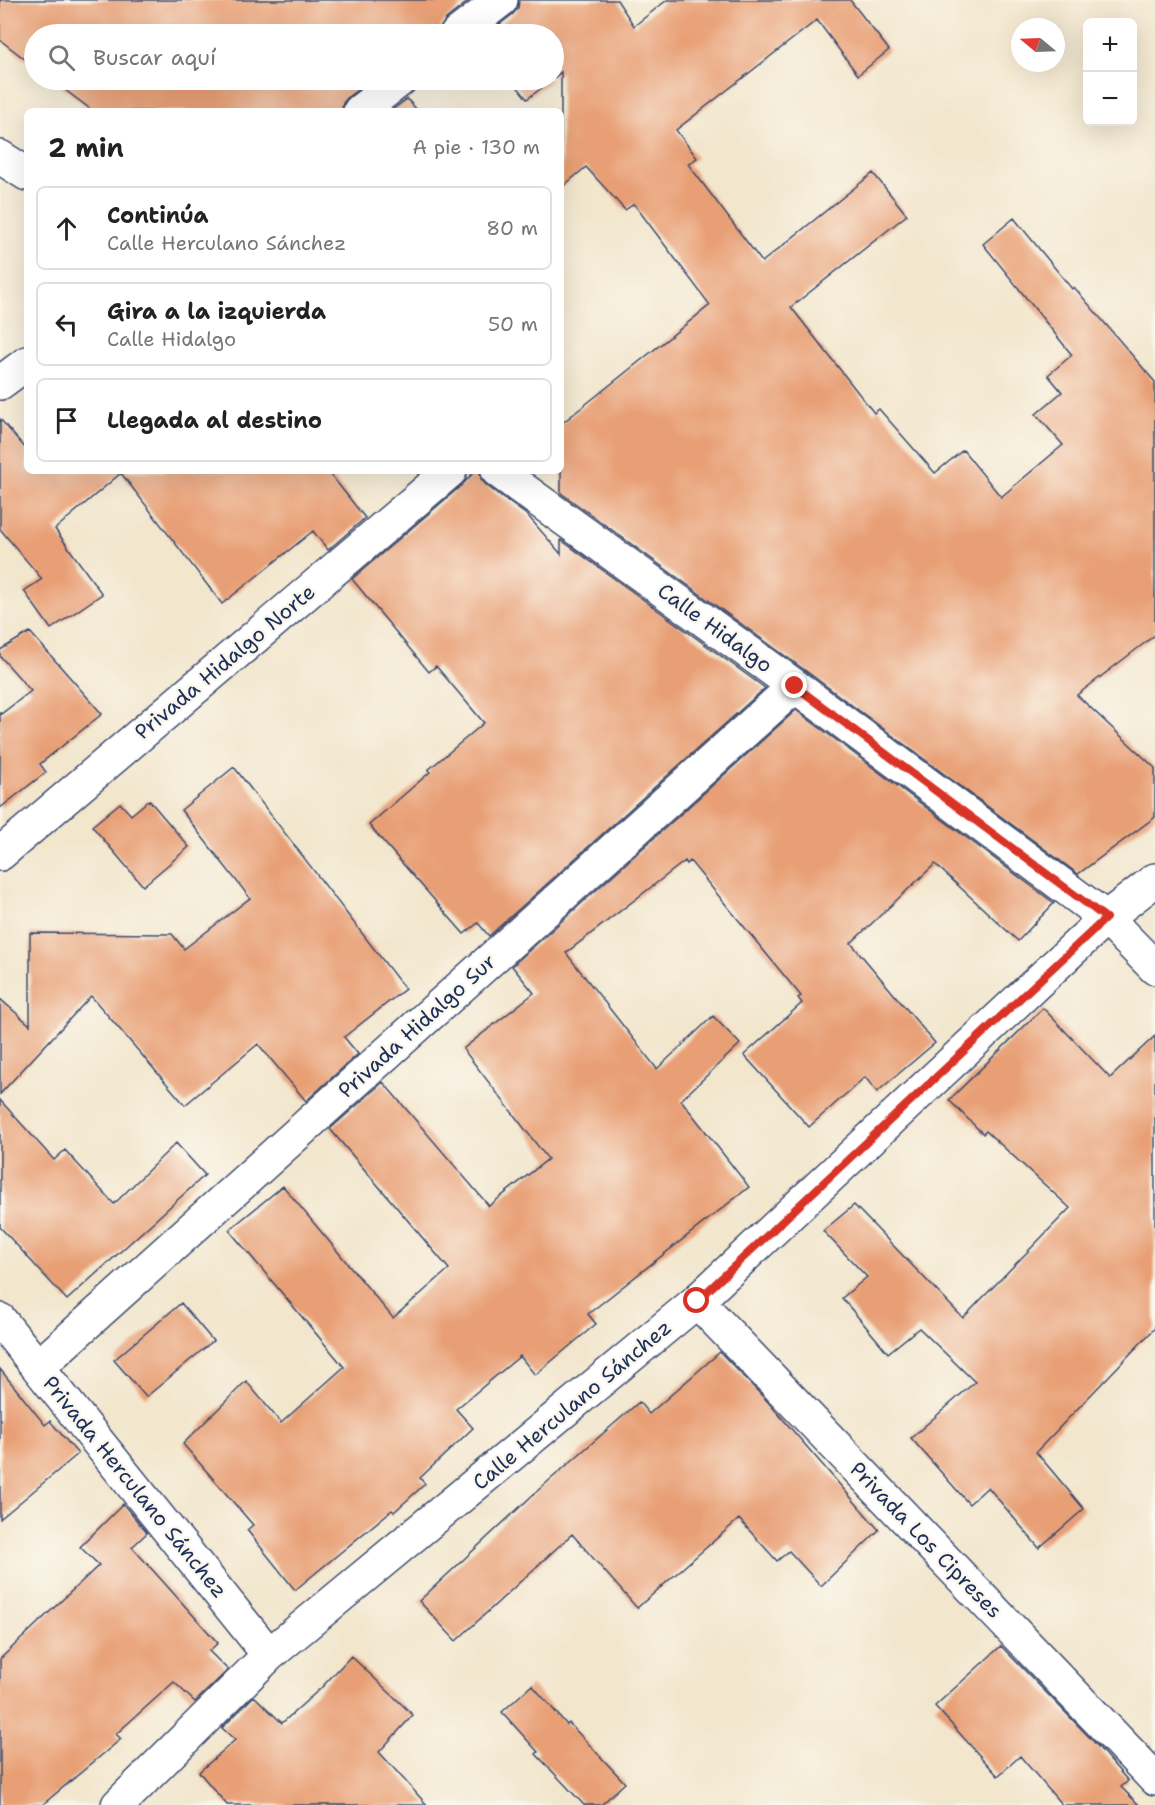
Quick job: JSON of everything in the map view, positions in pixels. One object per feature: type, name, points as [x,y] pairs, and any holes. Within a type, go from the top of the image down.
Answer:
[{"type":"street","points":[[470,24],[501,0]]},
{"type":"street","points":[[364,108],[387,90]]},
{"type":"street","points":[[0,157],[24,172]]},
{"type":"street","points":[[0,383],[24,365]]},
{"type":"street","name":"Privada Hidalgo Norte","points":[[0,854],[446,474]]},
{"type":"street","name":"Calle Hidalgo","points":[[502,474],[795,686],[1106,918],[1155,968]]},
{"type":"street","name":"Privada Hidalgo Sur","points":[[39,1366],[795,686]]},
{"type":"street","name":"Calle Herculano Sánchez","points":[[118,1805],[269,1655],[697,1301],[1106,918],[1155,880]]},
{"type":"street","name":"Privada Los Cipreses","points":[[697,1301],[1155,1779]]},
{"type":"street","name":"Privada Herculano Sánchez","points":[[0,1320],[269,1655]]},
{"type":"building","points":[[0,0],[470,0],[443,24],[24,24],[24,58],[0,40]]},
{"type":"building","points":[[519,0],[617,0],[634,26],[667,0],[850,0],[889,50],[858,75],[817,20],[676,130],[697,158],[688,164],[762,262],[873,173],[907,215],[791,307],[874,413],[879,409],[935,473],[963,450],[1001,497],[1063,445],[1036,414],[1062,392],[1048,375],[1072,355],[983,244],[1014,218],[1072,289],[1074,287],[1155,382],[1155,635],[1077,695],[1155,768],[1155,817],[1078,874],[806,671],[561,493],[561,474],[564,474],[564,422],[710,305],[634,204],[625,210],[586,167],[564,185],[564,108],[561,108],[561,90],[564,90],[564,24],[500,24],[518,8]]},
{"type":"building","points":[[65,90],[357,90],[343,103],[342,108],[89,108]]},
{"type":"building","points":[[520,90],[539,90],[527,99]]},
{"type":"building","points":[[407,99],[415,108],[395,108]]},
{"type":"building","points":[[0,419],[24,447],[24,474],[120,474],[55,529],[102,594],[51,629],[24,591],[42,579],[0,529]]},
{"type":"building","points":[[122,474],[330,474],[365,518],[328,550],[313,531],[222,604]]},
{"type":"building","points":[[472,474],[480,474],[481,479],[487,486],[528,516],[561,554],[561,540],[765,688],[489,936],[478,923],[464,934],[369,825],[430,772],[428,770],[484,723],[436,666],[429,672],[352,579]]},
{"type":"building","points":[[30,632],[102,714],[40,764],[46,772],[0,808],[0,712],[1,714],[31,691],[0,656],[0,650]]},
{"type":"building","points":[[796,710],[1054,903],[1018,941],[935,864],[851,943],[935,1043],[877,1092],[865,1077],[809,1127],[744,1055],[802,1003],[798,998],[801,996],[690,861],[687,864],[685,861],[566,953],[657,1069],[713,1016],[740,1044],[681,1100],[749,1187],[588,1314],[596,1324],[535,1375],[520,1356],[456,1409],[473,1428],[420,1478],[425,1484],[394,1512],[392,1510],[295,1590],[247,1530],[253,1525],[183,1444],[246,1381],[281,1423],[344,1367],[229,1230],[283,1186],[393,1318],[449,1269],[330,1129],[383,1082],[489,1206],[548,1159],[463,1049],[534,993],[512,966]]},
{"type":"building","points":[[234,767],[405,989],[344,1037],[358,1054],[306,1101],[258,1044],[185,1105],[91,996],[0,1094],[0,999],[30,1025],[30,933],[172,934],[184,949],[250,898],[181,810]]},
{"type":"building","points":[[149,800],[189,847],[143,886],[92,826],[120,803],[131,815]]},
{"type":"building","points":[[1043,1008],[1110,1078],[1155,1036],[1155,1328],[1036,1452],[1084,1509],[1039,1548],[988,1487],[969,1504],[911,1438],[975,1382],[919,1328],[888,1353],[842,1298],[867,1277],[823,1231],[854,1205],[963,1318],[1070,1208],[986,1131],[983,1134],[949,1100]]},
{"type":"building","points":[[0,1100],[54,1160],[65,1150],[114,1204],[176,1143],[205,1175],[67,1300],[0,1227]]},
{"type":"building","points":[[181,1303],[213,1341],[146,1397],[114,1360]]},
{"type":"building","points":[[720,1352],[768,1402],[879,1530],[821,1586],[789,1551],[777,1561],[739,1519],[637,1608],[572,1534],[456,1641],[419,1601],[536,1492],[639,1402],[649,1414]]},
{"type":"building","points":[[0,1369],[45,1425],[50,1421],[78,1454],[0,1519]]},
{"type":"building","points":[[123,1504],[147,1533],[132,1547],[218,1643],[209,1651],[228,1670],[195,1702],[174,1682],[116,1734],[121,1739],[42,1805],[0,1805],[0,1659],[99,1565],[80,1547]]},
{"type":"building","points":[[1001,1646],[1094,1742],[1128,1781],[1121,1787],[1139,1805],[1062,1805],[1020,1756],[998,1776],[935,1706]]},
{"type":"building","points":[[351,1656],[413,1715],[379,1752],[427,1805],[227,1805],[199,1772],[235,1740],[222,1728],[254,1696],[282,1723],[322,1687]]},
{"type":"building","points":[[532,1685],[567,1725],[569,1723],[625,1783],[601,1805],[584,1805],[536,1754],[538,1752],[502,1712]]},
{"type":"route","points":[[697,1301],[1106,918],[795,686]]}]
